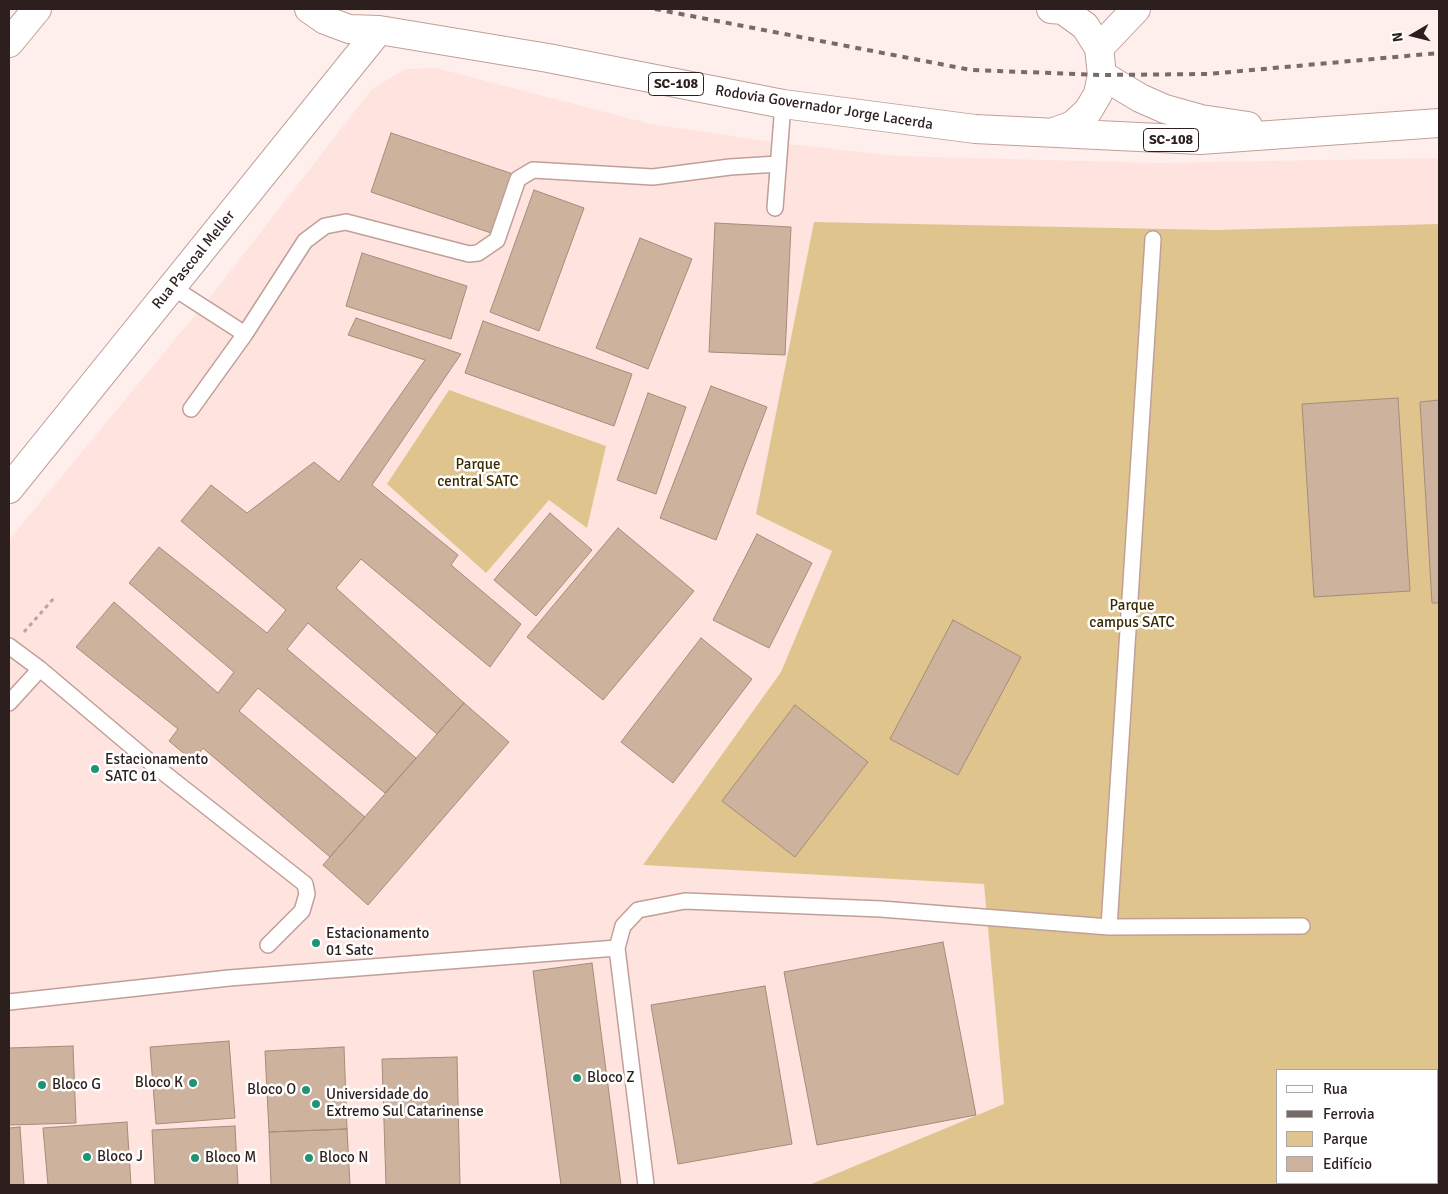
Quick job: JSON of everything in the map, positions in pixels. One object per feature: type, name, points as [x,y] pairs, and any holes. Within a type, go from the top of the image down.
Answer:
[{"type":"main road","points":[[9,43],[37,9]]},
{"type":"main road","name":"Rodovia Governador Jorge Lacerda","points":[[310,9],[325,20],[349,29],[371,19],[548,58],[783,104],[975,129],[1054,132],[1138,139],[1200,140],[1439,123]]},
{"type":"main road","points":[[1051,9],[1063,10],[1085,26],[1099,48],[1102,75],[1098,94],[1088,112],[1073,125],[1054,132]]},
{"type":"main road","points":[[1099,48],[1136,9]]},
{"type":"main road","name":"Rua Pascoal Meller","points":[[9,489],[172,287],[371,19]]},
{"type":"main road","name":"Rodovia Governador Jorge Lacerda","points":[[1102,75],[1140,98],[1165,109],[1201,119],[1288,133]]},
{"type":"lane","points":[[775,208],[783,104]]},
{"type":"lane","points":[[192,409],[245,334],[305,241],[325,226],[346,222],[469,254],[478,253],[497,240],[518,179],[533,170],[653,177],[730,167],[778,164]]},
{"type":"lane","points":[[1109,927],[1153,239]]},
{"type":"lane","points":[[172,287],[245,334]]},
{"type":"lane","points":[[10,647],[40,669],[165,774],[305,884],[307,894],[302,911],[268,945]]},
{"type":"lane","points":[[9,703],[40,669]]},
{"type":"lane","points":[[646,1185],[617,948],[623,926],[638,910],[685,901],[881,908],[1109,927],[1302,926]]},
{"type":"lane","points":[[9,1002],[229,978],[617,948]]},
{"type":"path","points":[[10,647],[55,597]]},
{"type":"shaded area","points":[[436,68],[651,124],[779,143],[898,156],[1157,163],[1439,158],[1439,1185],[9,1185],[9,540],[211,296],[372,89],[405,69]]},
{"type":"green space","name":"Parque campus SATC","points":[[814,222],[1216,230],[1439,224],[1439,1185],[809,1185],[1004,1104],[984,884],[643,865],[781,672],[832,551],[756,514]]},
{"type":"green space","name":"Parque central SATC","points":[[449,390],[606,446],[587,528],[549,500],[486,573],[387,484]]},
{"type":"building","points":[[391,133],[516,175],[497,235],[371,192]]},
{"type":"building","points":[[534,190],[584,208],[539,331],[490,312]]},
{"type":"building","points":[[715,223],[791,227],[785,355],[709,352]]},
{"type":"building","points":[[640,238],[692,259],[648,369],[596,348]]},
{"type":"building","points":[[362,253],[467,286],[451,339],[346,306]]},
{"type":"building","points":[[356,318],[461,354],[372,485],[458,555],[451,565],[521,624],[490,667],[361,559],[336,588],[464,703],[437,734],[308,623],[287,649],[416,758],[385,793],[258,688],[239,711],[365,817],[330,857],[203,748],[193,761],[169,741],[178,729],[76,647],[114,602],[218,693],[234,672],[129,583],[159,547],[267,633],[286,610],[181,521],[211,485],[247,513],[314,462],[339,482],[425,360],[348,335]]},
{"type":"building","points":[[483,321],[632,374],[614,426],[465,373]]},
{"type":"building","points":[[711,386],[767,407],[716,540],[660,518]]},
{"type":"building","points":[[648,393],[686,407],[656,494],[617,480]]},
{"type":"building","points":[[1398,398],[1410,591],[1314,597],[1302,404]]},
{"type":"building","points":[[1439,400],[1439,603],[1432,603],[1420,402]]},
{"type":"building","points":[[550,513],[592,550],[536,616],[494,580]]},
{"type":"building","points":[[618,528],[694,591],[603,700],[527,637]]},
{"type":"building","points":[[757,534],[812,563],[769,648],[713,620]]},
{"type":"building","points":[[953,620],[1021,657],[958,775],[890,739]]},
{"type":"building","points":[[701,638],[752,679],[673,783],[621,742]]},
{"type":"building","points":[[464,703],[509,742],[368,905],[323,865]]},
{"type":"building","points":[[795,705],[868,762],[795,857],[722,801]]},
{"type":"building","points":[[943,942],[976,1115],[817,1145],[784,972]]},
{"type":"building","name":"Bloco Z","points":[[592,963],[621,1185],[561,1185],[533,971]]},
{"type":"building","points":[[765,986],[792,1144],[678,1164],[651,1005]]},
{"type":"building","name":"Bloco K","points":[[229,1041],[235,1118],[156,1124],[150,1047]]},
{"type":"building","name":"Bloco G","points":[[73,1046],[76,1123],[9,1125],[9,1048]]},
{"type":"building","name":"Bloco O","points":[[344,1047],[347,1129],[269,1132],[265,1051]]},
{"type":"building","points":[[457,1057],[460,1185],[386,1185],[382,1059]]},
{"type":"building","name":"Bloco J","points":[[127,1122],[131,1185],[48,1185],[43,1128]]},
{"type":"building","name":"Bloco M","points":[[235,1126],[238,1185],[155,1185],[152,1130]]},
{"type":"building","points":[[20,1127],[24,1185],[9,1185],[9,1128]]},
{"type":"building","name":"Bloco N","points":[[347,1129],[350,1185],[271,1185],[269,1132]]},
{"type":"railway","points":[[655,9],[971,70],[1102,75],[1208,74],[1439,53]]},
{"type":"place","name":"Estacionamento SATC 01","points":[[95,769]]},
{"type":"place","name":"Estacionamento 01 Satc","points":[[316,943]]},
{"type":"place","name":"Bloco Z","points":[[577,1078]]},
{"type":"place","name":"Bloco K","points":[[193,1083]]},
{"type":"place","name":"Bloco G","points":[[42,1085]]},
{"type":"place","name":"Bloco O","points":[[306,1090]]},
{"type":"place","name":"Universidade do Extremo Sul Catarinense","points":[[316,1104]]},
{"type":"place","name":"Bloco J","points":[[87,1157]]},
{"type":"place","name":"Bloco M","points":[[195,1158]]},
{"type":"place","name":"Bloco N","points":[[309,1158]]}]
